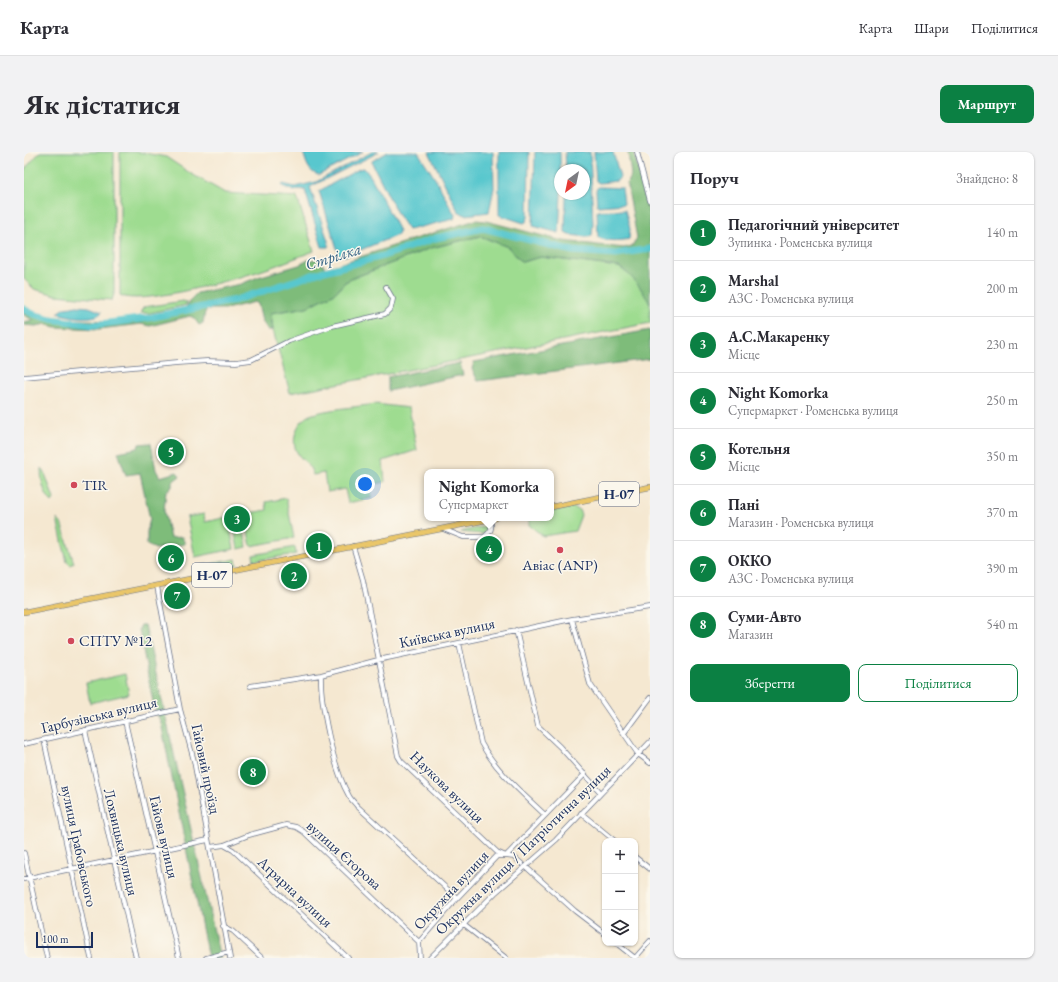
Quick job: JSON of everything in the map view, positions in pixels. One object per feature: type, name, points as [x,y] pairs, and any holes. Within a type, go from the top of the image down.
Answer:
[{"type":"main road","name":"Н-07","points":[[554,506],[650,487]]},
{"type":"main road","name":"Н-07","points":[[24,612],[480,521]]},
{"type":"street","points":[[638,152],[650,202]]},
{"type":"street","points":[[24,377],[176,363],[206,361],[236,362],[251,360],[289,341],[332,326],[386,314],[391,308],[393,299],[386,286]]},
{"type":"street","points":[[442,529],[463,537],[484,537],[493,526],[491,521]]},
{"type":"street","name":"Наукова вулиця","points":[[353,546],[363,580],[396,749],[401,761],[497,852],[506,856],[514,857],[575,911],[602,932]]},
{"type":"street","name":"Гайовий проїзд","points":[[156,586],[180,709],[194,761],[230,958]]},
{"type":"street","name":"Київська вулиця","points":[[250,686],[321,675],[378,660],[516,630],[572,619],[650,607]]},
{"type":"street","points":[[572,619],[590,684],[638,754],[650,763]]},
{"type":"street","points":[[516,630],[538,726],[585,774],[601,793]]},
{"type":"street","points":[[459,643],[481,742],[489,758],[545,815]]},
{"type":"street","points":[[321,675],[321,697],[336,765],[348,795],[357,806],[457,898]]},
{"type":"street","points":[[624,733],[650,698]]},
{"type":"street","name":"Гарбузівська вулиця","points":[[24,744],[180,709]]},
{"type":"street","name":"Гайова вулиця","points":[[125,721],[179,958]]},
{"type":"street","name":"Лохвицька вулиця","points":[[85,730],[113,861],[136,958]]},
{"type":"street","name":"вулиця Грабовського","points":[[44,740],[91,958]]},
{"type":"street","name":"Окружна вулиця / Патріотична вулиця","points":[[430,958],[524,866],[556,840],[650,742]]},
{"type":"street","name":"Окружна вулиця","points":[[419,942],[457,898],[497,856],[506,856],[585,774]]},
{"type":"street","points":[[581,813],[611,838]]},
{"type":"street","name":"вулиця Єгорова","points":[[210,847],[224,845],[249,835],[286,825],[296,827],[304,832],[419,942]]},
{"type":"street","points":[[24,879],[208,840]]},
{"type":"street","name":"Аграрна вулиця","points":[[224,845],[233,850],[348,958]]},
{"type":"street","points":[[24,853],[47,958]]},
{"type":"street","points":[[638,860],[650,870]]},
{"type":"street","points":[[464,925],[506,958]]},
{"type":"street","points":[[223,926],[233,931],[262,958]]},
{"type":"street","points":[[620,946],[635,958],[650,941]]},
{"type":"street","points":[[419,942],[420,958]]},
{"type":"street","points":[[206,958],[228,952]]},
{"type":"green space","points":[[40,152],[114,152],[114,294],[112,300],[56,295],[34,289],[24,279],[24,170]]},
{"type":"green space","points":[[120,152],[139,152],[166,157],[225,193],[297,197],[314,251],[257,272],[186,291],[165,295],[130,298],[120,295]]},
{"type":"green space","points":[[628,152],[634,152],[650,218],[650,304],[637,283],[619,267],[541,257],[522,262],[508,247],[480,236],[431,248],[358,276],[345,282],[335,293],[307,307],[271,313],[273,330],[268,330],[262,321],[258,304],[255,302],[226,309],[208,309],[205,312],[203,323],[199,325],[194,318],[190,316],[150,326],[141,324],[99,329],[56,327],[46,324],[36,326],[24,325],[24,322],[33,320],[24,315],[24,309],[56,319],[111,321],[155,318],[163,313],[186,308],[190,300],[197,293],[241,284],[258,277],[299,265],[308,260],[320,259],[324,267],[327,268],[476,220],[486,221],[563,241],[624,248],[632,246],[637,238],[627,184],[631,175]]},
{"type":"green space","points":[[480,236],[508,247],[522,262],[541,257],[619,267],[633,278],[648,298],[650,304],[650,323],[290,393],[273,330],[271,313],[307,307],[335,293],[345,282],[358,276],[431,248]]},
{"type":"green space","points":[[183,301],[186,302],[186,305],[150,313],[141,313],[144,307]]},
{"type":"green space","points":[[650,330],[650,359],[478,381],[472,369],[474,362]]},
{"type":"green space","points":[[460,363],[463,375],[388,391],[388,377]]},
{"type":"green space","points":[[375,404],[409,408],[417,450],[383,461],[385,482],[370,485],[372,498],[348,503],[345,489],[327,492],[324,473],[313,475],[307,463],[300,457],[296,450],[294,440],[295,435],[302,421],[310,415]]},
{"type":"green space","points":[[151,443],[156,470],[160,477],[177,472],[180,476],[172,482],[172,487],[166,491],[164,511],[170,538],[182,537],[185,544],[156,549],[147,545],[147,531],[150,519],[140,473],[126,475],[118,452],[138,448],[139,444]]},
{"type":"green space","points":[[41,468],[44,471],[54,499],[52,502],[46,495],[43,486]]},
{"type":"green space","points":[[286,498],[294,538],[251,546],[244,514],[267,510],[266,502]]},
{"type":"green space","points":[[573,507],[579,510],[581,515],[575,531],[543,536],[529,525],[529,521],[554,521],[554,510]]},
{"type":"green space","points":[[204,514],[205,522],[228,517],[234,549],[195,557],[187,517]]},
{"type":"green space","points":[[57,519],[61,523],[74,563],[70,565],[67,562]]},
{"type":"green space","points":[[243,526],[247,547],[238,549],[234,528]]},
{"type":"green space","points":[[486,526],[487,530],[483,534],[460,532]]},
{"type":"green space","points":[[295,547],[296,554],[254,561],[253,555]]},
{"type":"green space","points":[[236,559],[237,565],[211,568],[198,573],[197,571],[198,566]]},
{"type":"green space","points":[[141,625],[145,625],[220,958],[208,958],[161,723],[154,707],[139,629]]},
{"type":"green space","points":[[125,674],[129,694],[90,703],[86,683]]},
{"type":"water","points":[[303,152],[363,152],[319,175],[312,172],[306,163]]},
{"type":"water","points":[[372,152],[379,152],[310,187],[329,244],[328,247],[322,247],[305,190],[300,189],[294,191],[282,186],[283,184],[295,187],[316,182]]},
{"type":"water","points":[[388,152],[418,152],[436,180],[455,215],[454,219],[408,230],[398,215],[373,165],[372,161]]},
{"type":"water","points":[[429,152],[493,152],[494,188],[489,212],[465,215],[458,211]]},
{"type":"water","points":[[499,152],[529,152],[528,217],[527,221],[524,223],[499,215]]},
{"type":"water","points":[[535,152],[560,152],[560,164],[554,164],[554,200],[561,200],[559,233],[533,226]]},
{"type":"water","points":[[565,152],[590,152],[593,224],[592,235],[589,237],[569,235],[565,233],[566,200],[590,200],[590,164],[566,164]]},
{"type":"water","points":[[594,152],[613,152],[620,177],[617,181],[599,183],[596,181]]},
{"type":"water","points":[[364,168],[371,177],[399,231],[398,235],[345,256],[339,255],[319,191],[359,169]]},
{"type":"water","points":[[598,187],[622,188],[624,204],[598,206],[596,190]]},
{"type":"water","points":[[625,210],[630,229],[629,239],[618,241],[601,239],[598,237],[597,211]]},
{"type":"water","points":[[77,306],[89,307],[102,312],[94,317],[74,317],[58,313],[65,308]]},
{"type":"waterway","name":"Стрілка","points":[[24,309],[33,314],[51,319],[93,325],[148,318],[236,300],[321,272],[383,256],[436,238],[483,228],[573,251],[616,254],[650,249]]},
{"type":"place","name":"Котельня","points":[[171,452]]},
{"type":"place","name":"TIR","points":[[74,485]]},
{"type":"place","name":"А.С.Макаренку","points":[[237,519]]},
{"type":"place","name":"Педагогічний університет","points":[[319,546]]},
{"type":"place","name":"Night Komorka","points":[[489,549]]},
{"type":"place","name":"Авіас (ANP)","points":[[560,550]]},
{"type":"place","name":"Пані","points":[[171,558]]},
{"type":"place","name":"Marshal","points":[[294,576]]},
{"type":"place","name":"ОККО","points":[[177,596]]},
{"type":"place","name":"СПТУ №12","points":[[71,641]]},
{"type":"place","name":"Суми-Авто","points":[[253,772]]}]
